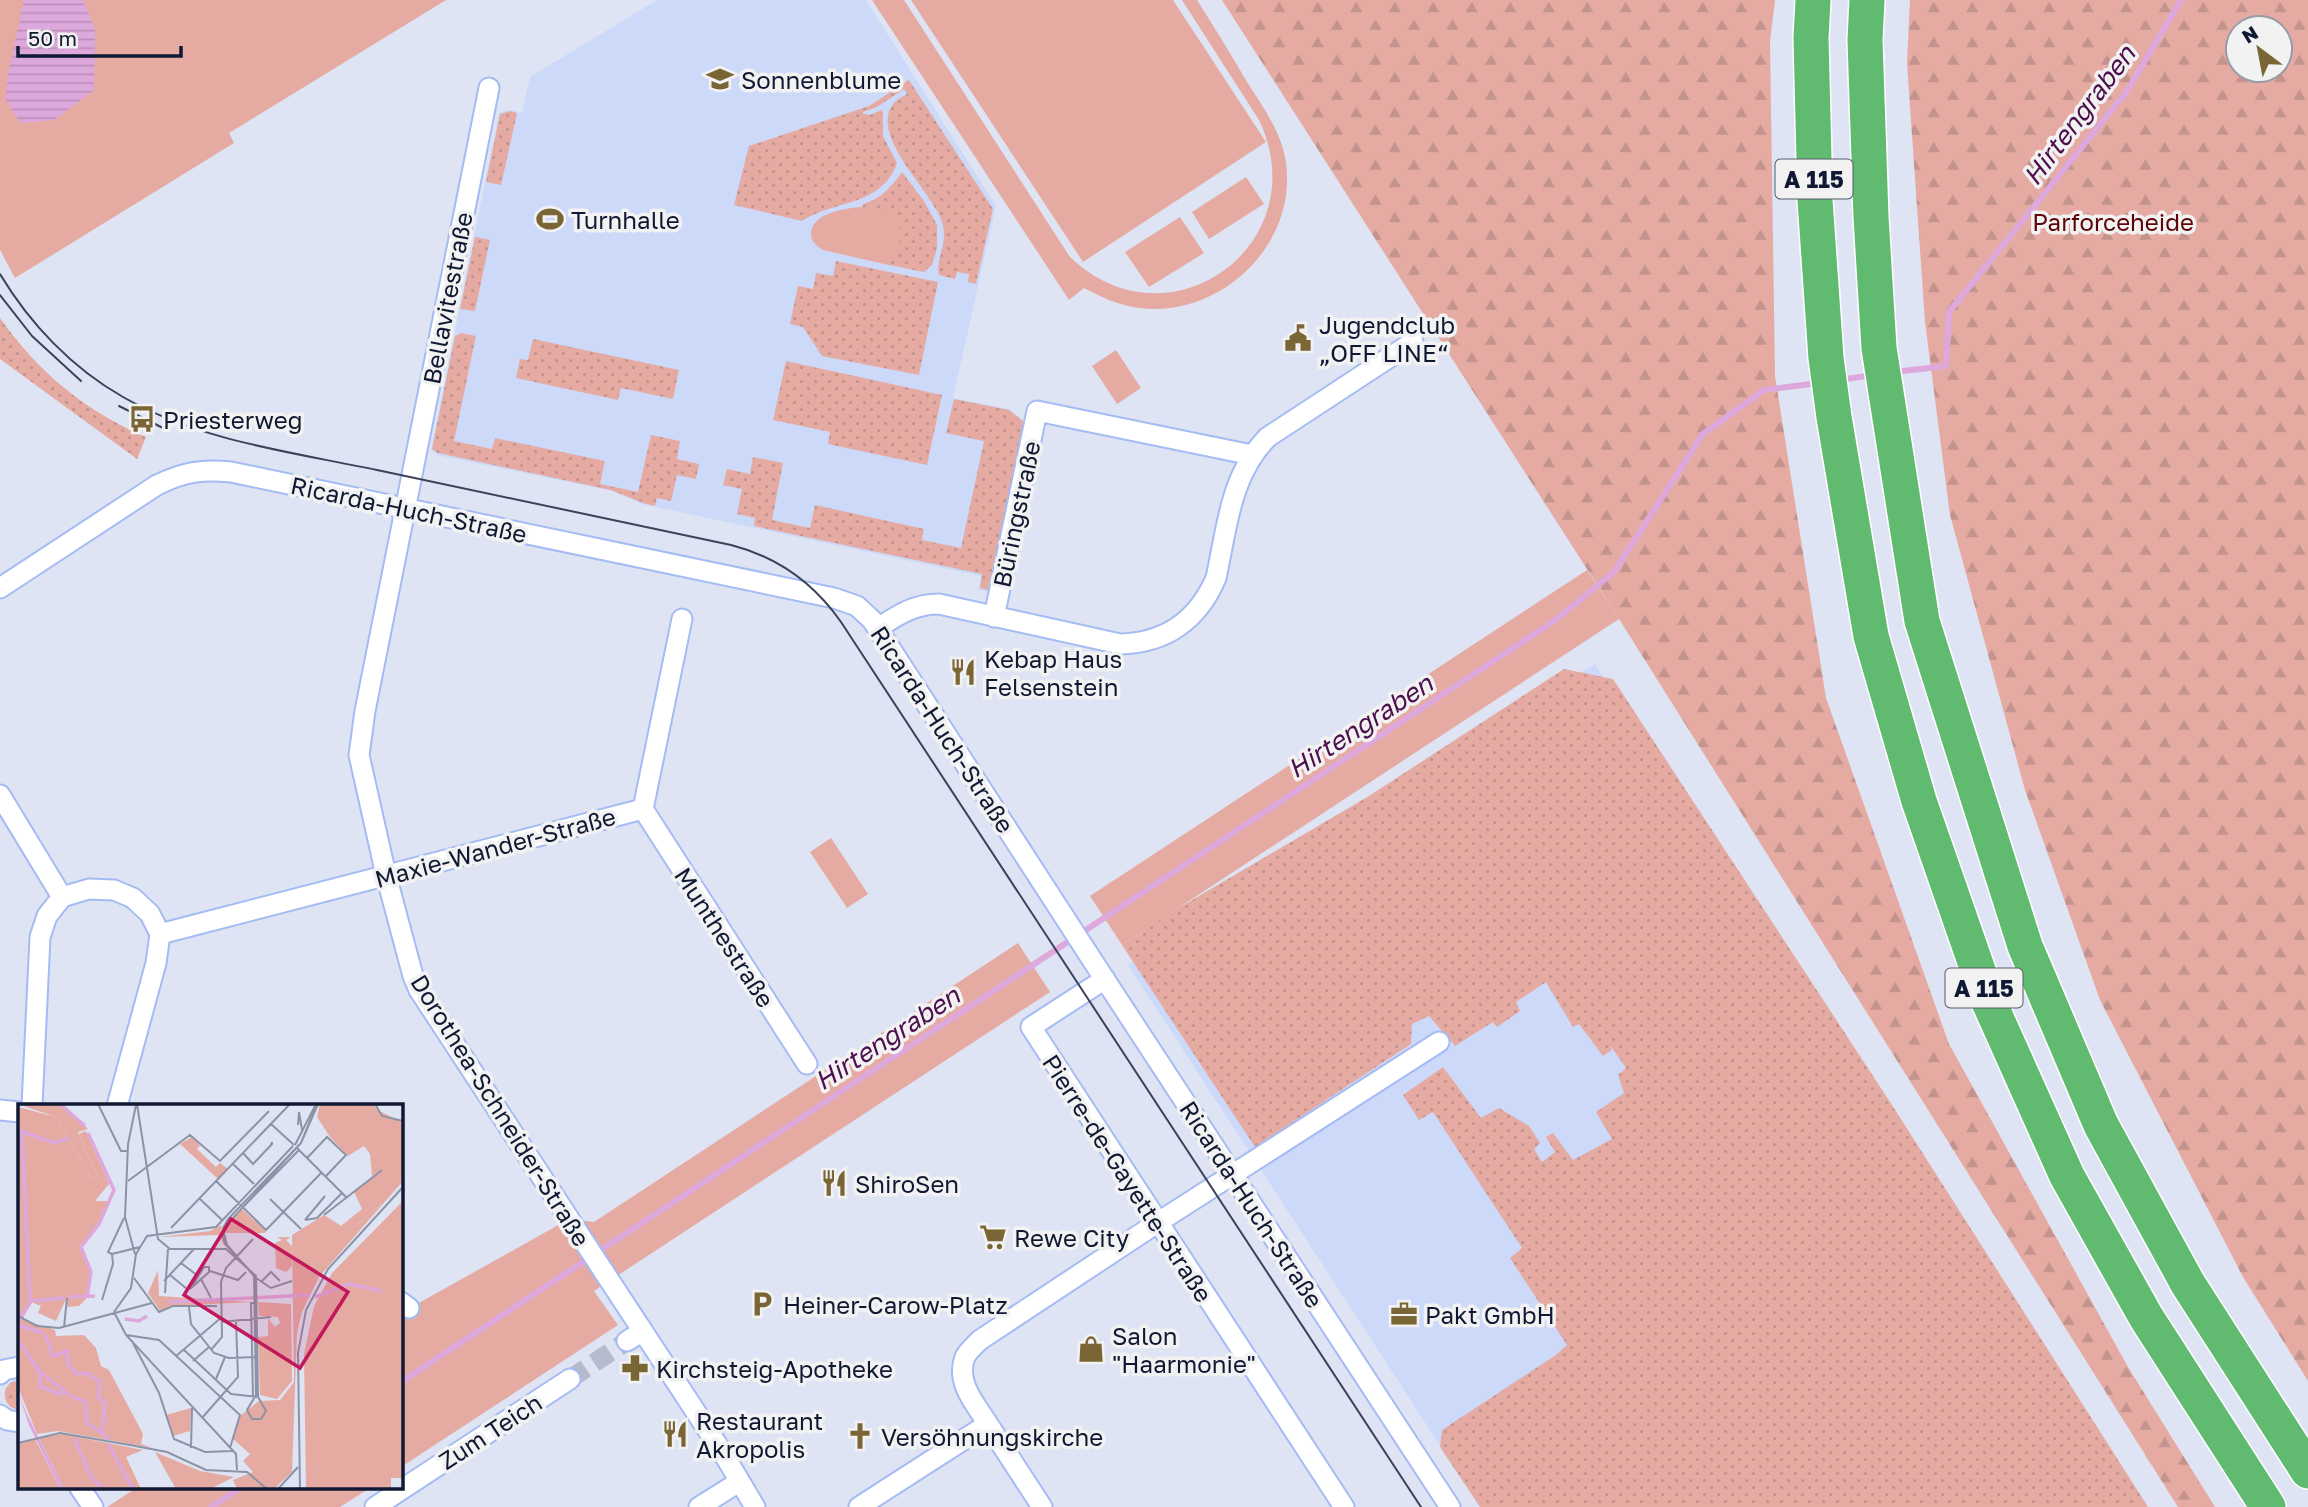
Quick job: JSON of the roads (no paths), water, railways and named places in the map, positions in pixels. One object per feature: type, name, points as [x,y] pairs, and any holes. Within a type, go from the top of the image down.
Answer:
[{"type":"highway","name":"A 115","points":[[1813,0],[1811,38],[1815,200],[1826,358],[1871,636],[1919,801],[1989,1002],[2067,1175],[2146,1317],[2268,1507]]},
{"type":"highway","name":"A 115","points":[[1867,0],[1865,40],[1870,203],[1879,348],[1922,621],[2025,946],[2101,1125],[2188,1284],[2308,1471]]},
{"type":"street","name":"Bellavitestraße","points":[[405,508],[488,88]]},
{"type":"street","points":[[877,628],[906,610],[939,604],[1120,644],[1149,641],[1176,629],[1195,613],[1210,593],[1216,578],[1239,478],[1252,455],[1268,438],[1413,342]]},
{"type":"street","name":"Büringstraße","points":[[995,617],[1037,411],[1252,455]]},
{"type":"street","name":"Ricarda-Huch-Straße","points":[[0,588],[157,485],[181,474],[206,470],[231,472],[845,600],[865,612],[1450,1507]]},
{"type":"street","name":"Dorothea-Schneider-Straße","points":[[405,508],[365,711],[359,755],[386,875],[413,976],[419,990],[610,1280],[635,1336],[726,1458],[755,1507]]},
{"type":"street","name":"Maxie-Wander-Straße","points":[[160,934],[643,809],[682,619]]},
{"type":"street","points":[[0,795],[33,845],[62,897]]},
{"type":"street","name":"Munthestraße","points":[[643,809],[807,1064]]},
{"type":"street","points":[[32,1104],[40,937],[47,916],[62,897],[89,889],[114,890],[133,898],[150,914],[160,934],[156,963],[118,1104]]},
{"type":"street","name":"Pierre-de-Gayette-Straße","points":[[1105,979],[1031,1027],[1344,1507]]},
{"type":"street","points":[[1042,1507],[968,1394],[962,1373],[965,1355],[980,1340],[1157,1223],[1439,1042]]},
{"type":"street","points":[[0,1110],[18,1112]]},
{"type":"street","points":[[0,1374],[4,1370],[18,1367]]},
{"type":"street","name":"Zum Teich","points":[[402,1489],[570,1379]]},
{"type":"street","points":[[0,1415],[6,1420],[18,1422]]},
{"type":"street","points":[[859,1507],[988,1424]]},
{"type":"street","points":[[699,1507],[739,1482]]},
{"type":"street","points":[[81,1490],[93,1507]]},
{"type":"street","name":"Zum Teich","points":[[375,1507],[401,1490]]},
{"type":"waterway","name":"Hirtengraben","points":[[1894,372],[1946,366],[1949,312],[2127,91],[2181,0]]},
{"type":"waterway","name":"Hirtengraben","points":[[1839,380],[1873,375]]},
{"type":"waterway","name":"Hirtengraben","points":[[402,1381],[1554,621],[1614,572],[1703,434],[1764,390],[1818,383]]},
{"type":"waterway","name":"Hirtengraben","points":[[211,1507],[237,1490]]},
{"type":"tunnel","points":[[570,1379],[627,1341]]},
{"type":"tram line","points":[[0,274],[39,327],[86,373],[123,397],[183,424],[279,451],[731,545],[764,556],[806,583],[841,622],[1421,1507]]},
{"type":"tram line","points":[[0,295],[32,336],[81,381]]},
{"type":"tram line","points":[[119,406],[163,428]]},
{"type":"place","name":"Sonnenblume","points":[[720,79]]},
{"type":"place","name":"Turnhalle","points":[[550,219]]},
{"type":"place","name":"Jugendclub „OFF LINE“","points":[[1298,338]]},
{"type":"place","name":"Priesterweg","points":[[142,419]]},
{"type":"place","name":"Kebap Haus Felsenstein","points":[[963,672]]},
{"type":"place","name":"ShiroSen","points":[[834,1183]]},
{"type":"place","name":"Rewe City","points":[[993,1237]]},
{"type":"place","name":"Heiner-Carow-Platz","points":[[762,1304]]},
{"type":"place","name":"Pakt GmbH","points":[[1404,1314]]},
{"type":"place","name":"Salon \"Haarmonie\"","points":[[1091,1349]]},
{"type":"place","name":"Kirchsteig-Apotheke","points":[[635,1368]]},
{"type":"place","name":"Restaurant Akropolis","points":[[675,1434]]},
{"type":"place","name":"Versöhnungskirche","points":[[860,1436]]},
{"type":"park label","name":"Parforceheide","points":[[2113,221]]}]
